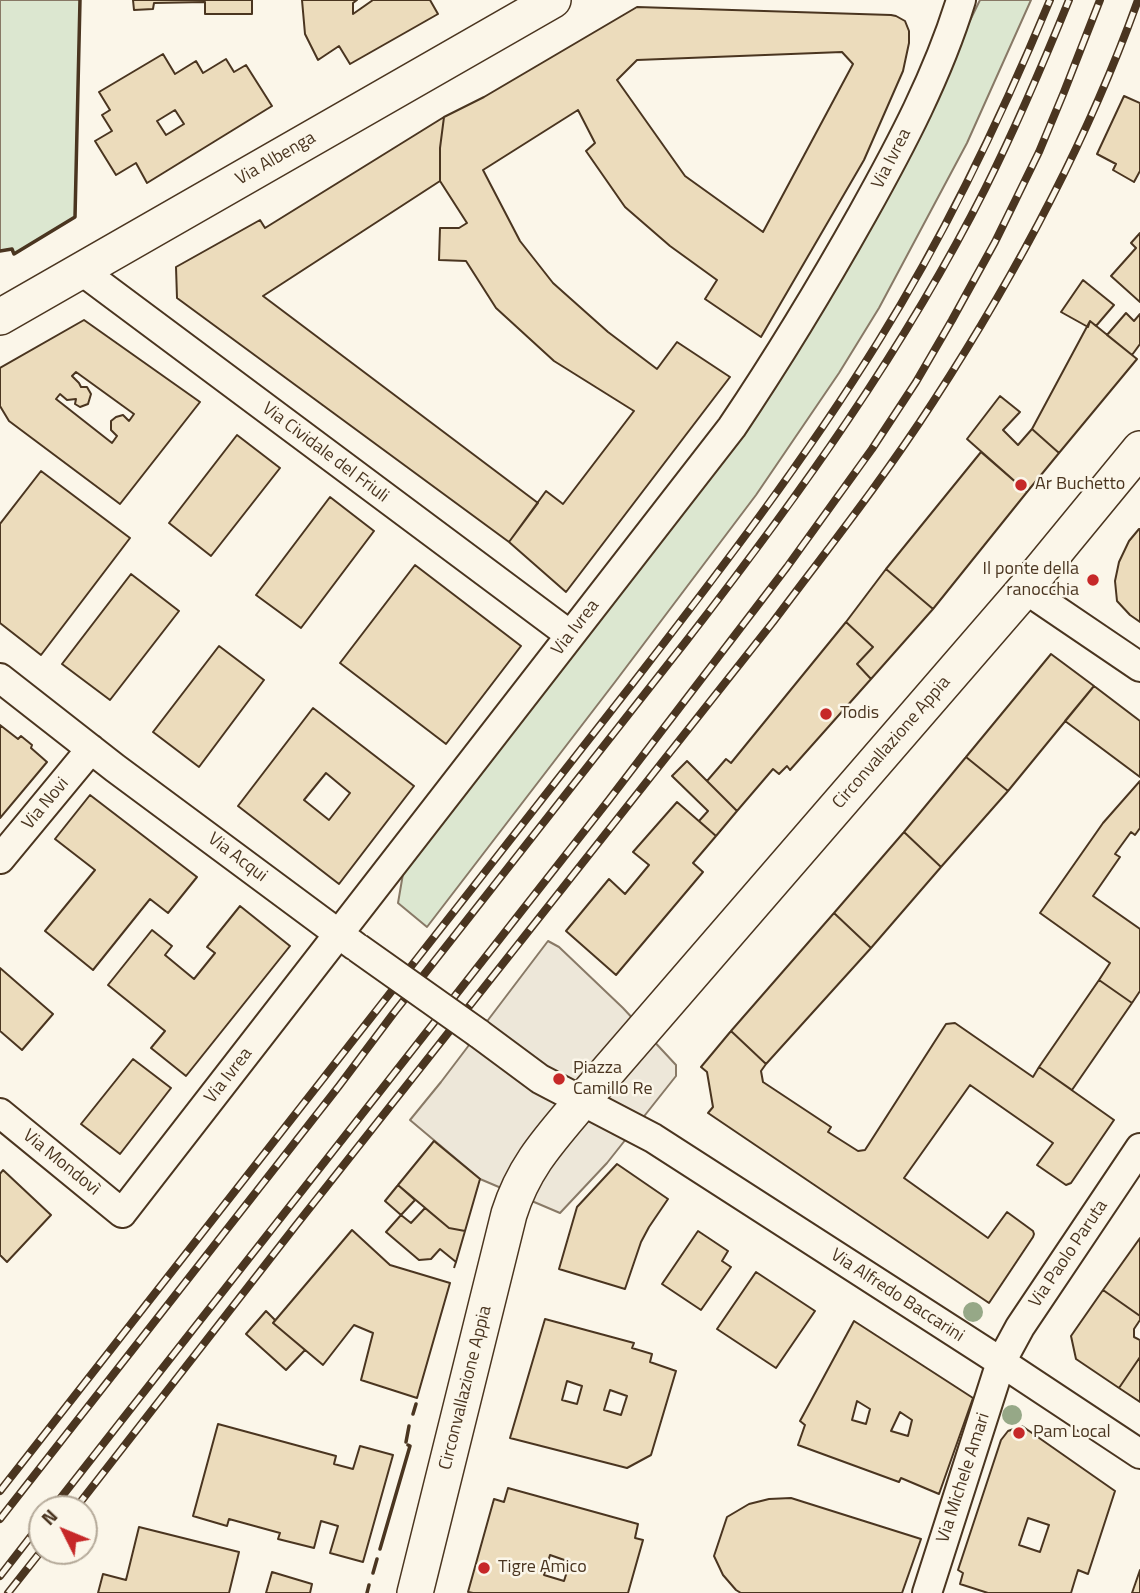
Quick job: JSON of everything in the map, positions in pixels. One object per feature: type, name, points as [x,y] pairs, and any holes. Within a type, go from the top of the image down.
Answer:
[{"type":"street","name":"Via Albenga","points":[[0,317],[82,271],[517,10],[553,0]]},
{"type":"street","name":"Via Ivrea","points":[[122,1213],[349,941],[570,635],[732,427],[799,325],[882,179],[939,63],[961,0]]},
{"type":"street","name":"Via Cividale del Friuli","points":[[82,271],[570,635]]},
{"type":"street","name":"Circonvallazione Appia","points":[[415,1593],[509,1214],[528,1167],[1025,589],[1140,449]]},
{"type":"street","points":[[1025,589],[1140,667]]},
{"type":"street","name":"Via Acqui","points":[[0,678],[114,768],[349,941],[540,1079],[582,1101]]},
{"type":"street","name":"Via Novi","points":[[0,859],[92,749]]},
{"type":"street","name":"Via Alfredo Baccarini","points":[[582,1101],[653,1138],[1140,1454]]},
{"type":"street","name":"Via Mondovì","points":[[0,1113],[122,1213]]},
{"type":"street","name":"Via Paolo Paruta","points":[[1001,1362],[1020,1327],[1140,1148]]},
{"type":"street","name":"Via Michele Amari","points":[[927,1593],[1001,1362]]},
{"type":"green space","points":[[0,0],[80,0],[75,217],[14,254],[11,249],[0,251]]},
{"type":"green space","points":[[980,0],[1031,0],[967,143],[879,308],[839,373],[756,495],[427,927],[398,903],[404,868],[876,213]]},
{"type":"shaded area","name":"Piazza Camillo Re","points":[[548,941],[559,947],[623,1008],[676,1065],[676,1076],[607,1163],[560,1213],[480,1179],[410,1120]]},
{"type":"building","points":[[133,0],[252,0],[252,14],[205,14],[205,2],[154,3],[153,9],[134,10]]},
{"type":"building","points":[[302,0],[357,0],[353,3],[353,14],[373,0],[430,0],[438,14],[350,64],[339,46],[318,60],[305,34]]},
{"type":"building","points":[[637,7],[891,15],[905,21],[909,31],[903,71],[864,160],[761,337],[705,299],[717,280],[670,246],[625,207],[586,151],[595,143],[578,110],[483,170],[520,241],[553,283],[608,332],[657,369],[677,342],[730,377],[566,592],[509,542],[546,491],[563,504],[634,411],[554,361],[496,308],[466,261],[439,260],[440,228],[459,228],[467,223],[440,181],[444,117],[484,97]],"holes":[[[842,52],[853,64],[763,232],[685,176],[617,80],[637,60]]]},
{"type":"building","points":[[163,54],[175,74],[196,61],[203,73],[226,59],[234,72],[246,65],[272,106],[147,183],[136,163],[116,175],[95,141],[112,131],[102,115],[110,110],[99,92]],"holes":[[[175,110],[184,124],[166,135],[157,121]]]},
{"type":"building","points":[[1124,96],[1140,103],[1140,171],[1134,182],[1113,170],[1116,164],[1097,154]]},
{"type":"building","points":[[444,117],[440,181],[263,296],[538,503],[509,542],[177,298],[176,267],[260,220],[265,228]]},
{"type":"building","points":[[1140,233],[1140,302],[1111,276],[1136,248],[1131,243]]},
{"type":"building","points":[[1083,280],[1114,305],[1096,326],[1090,321],[1088,327],[1061,312]]},
{"type":"building","points":[[1126,313],[1134,321],[1140,314],[1140,344],[1132,355],[1107,335]]},
{"type":"building","points":[[84,320],[200,402],[120,504],[9,421],[0,406],[0,368]],"holes":[[[76,372],[134,414],[129,421],[123,415],[111,421],[111,430],[117,436],[112,443],[56,399],[60,394],[67,400],[76,399],[75,404],[80,407],[88,404],[91,394],[87,387],[81,387],[72,376]]]},
{"type":"building","points":[[1090,321],[1137,359],[1059,453],[1032,429]]},
{"type":"building","points":[[1000,396],[1020,412],[1003,430],[1018,445],[1032,429],[1059,453],[1027,492],[967,439]]},
{"type":"building","points":[[237,435],[280,468],[211,556],[169,523]]},
{"type":"building","points":[[981,452],[1027,492],[933,609],[886,569]]},
{"type":"building","points":[[41,471],[130,538],[41,655],[0,623],[0,524]]},
{"type":"building","points":[[330,497],[374,531],[301,628],[256,595]]},
{"type":"building","points":[[1139,529],[1140,622],[1117,601],[1115,581],[1119,562],[1129,541]]},
{"type":"building","points":[[415,565],[521,646],[446,744],[340,663]]},
{"type":"building","points":[[886,569],[933,609],[871,679],[857,664],[873,647],[846,622]]},
{"type":"building","points":[[131,574],[179,611],[110,700],[62,664]]},
{"type":"building","points":[[846,622],[873,647],[857,664],[871,679],[790,770],[787,766],[779,774],[773,769],[737,811],[707,781],[726,759],[731,763]]},
{"type":"building","points":[[219,646],[264,680],[199,767],[153,732]]},
{"type":"building","points":[[1051,654],[1094,686],[1008,791],[966,757]]},
{"type":"building","points":[[1094,686],[1140,721],[1140,777],[1065,721]]},
{"type":"building","points":[[313,708],[414,786],[339,884],[238,806]],"holes":[[[326,773],[350,793],[329,820],[304,800]]]},
{"type":"building","points":[[0,725],[18,739],[21,736],[47,762],[0,818]]},
{"type":"building","points":[[966,757],[1008,791],[941,867],[904,832]]},
{"type":"building","points":[[687,761],[737,811],[716,836],[699,821],[708,811],[672,776]]},
{"type":"building","points":[[1140,781],[1140,828],[1135,835],[1131,832],[1115,854],[1120,857],[1093,896],[1140,929],[1140,991],[1132,1003],[1099,980],[1110,963],[1040,913],[1103,823]]},
{"type":"building","points":[[90,795],[197,877],[168,913],[150,899],[93,970],[45,931],[95,870],[55,839]]},
{"type":"building","points":[[677,802],[716,836],[693,863],[703,872],[616,975],[566,931],[609,879],[625,894],[649,865],[633,852]]},
{"type":"building","points":[[904,832],[941,867],[871,948],[834,913]]},
{"type":"building","points":[[240,906],[290,946],[186,1076],[151,1048],[165,1031],[108,985],[152,930],[172,946],[165,955],[194,979],[215,953],[207,947]]},
{"type":"building","points":[[834,913],[871,948],[766,1064],[731,1031]]},
{"type":"building","points":[[0,968],[53,1014],[22,1050],[0,1031]]},
{"type":"building","points":[[1099,980],[1132,1003],[1072,1090],[1039,1067]]},
{"type":"building","points":[[955,1023],[1033,1077],[1039,1067],[1114,1120],[1071,1183],[1066,1185],[1037,1165],[1053,1143],[970,1085],[904,1178],[988,1238],[1007,1212],[1033,1231],[1033,1237],[989,1303],[708,1113],[713,1107],[707,1072],[701,1067],[731,1031],[766,1064],[761,1071],[763,1082],[831,1127],[828,1132],[858,1151],[865,1150],[946,1024]]},
{"type":"building","points":[[133,1059],[171,1088],[120,1154],[81,1124]]},
{"type":"building","points":[[434,1141],[480,1179],[465,1231],[449,1228],[398,1185]]},
{"type":"building","points":[[617,1164],[668,1199],[641,1242],[625,1289],[559,1269],[577,1207]]},
{"type":"building","points":[[3,1170],[51,1215],[7,1262],[0,1255],[0,1174]]},
{"type":"building","points":[[398,1185],[415,1200],[401,1215],[385,1201]]},
{"type":"building","points":[[425,1208],[449,1228],[465,1231],[456,1262],[440,1249],[431,1259],[419,1260],[386,1232],[401,1215],[411,1223]]},
{"type":"building","points":[[352,1230],[390,1265],[450,1283],[417,1398],[361,1380],[373,1333],[354,1325],[323,1365],[273,1323]]},
{"type":"building","points":[[698,1231],[728,1251],[722,1261],[731,1267],[701,1310],[662,1284]]},
{"type":"building","points":[[1140,1238],[1140,1316],[1103,1290]]},
{"type":"building","points":[[756,1272],[815,1311],[776,1368],[717,1329]]},
{"type":"building","points":[[1103,1290],[1140,1316],[1134,1329],[1134,1337],[1140,1340],[1140,1357],[1119,1388],[1076,1359],[1071,1336]]},
{"type":"building","points":[[266,1311],[275,1320],[273,1323],[305,1350],[286,1370],[246,1334]]},
{"type":"building","points":[[545,1319],[634,1343],[632,1348],[652,1354],[650,1362],[676,1371],[651,1455],[627,1468],[510,1438]],"holes":[[[567,1381],[582,1386],[577,1404],[562,1400]],[[610,1390],[627,1396],[621,1415],[604,1410]]]},
{"type":"building","points":[[854,1321],[973,1398],[939,1494],[901,1478],[899,1482],[798,1445],[805,1425],[800,1421]],"holes":[[[857,1401],[870,1409],[866,1424],[852,1420]],[[900,1412],[912,1420],[908,1436],[891,1431]]]},
{"type":"building","points":[[1140,1357],[1140,1402],[1119,1388]]},
{"type":"building","points":[[218,1424],[336,1456],[334,1464],[353,1469],[360,1446],[393,1455],[363,1562],[330,1553],[338,1526],[321,1521],[314,1548],[278,1539],[280,1533],[229,1519],[227,1526],[193,1516]]},
{"type":"building","points":[[1022,1426],[1115,1491],[1088,1574],[1078,1570],[1071,1593],[988,1593],[960,1584],[963,1573],[958,1570],[1001,1440],[1008,1431]],"holes":[[[1028,1518],[1049,1525],[1040,1552],[1019,1545]]]},
{"type":"building","points":[[508,1488],[638,1524],[635,1538],[643,1540],[628,1593],[468,1592],[494,1499],[504,1502]],"holes":[[[550,1555],[570,1562],[564,1581],[544,1575]]]},
{"type":"building","points":[[791,1498],[921,1539],[902,1593],[741,1593],[736,1590],[723,1575],[714,1556],[727,1517],[749,1504],[769,1499]]},
{"type":"building","points":[[139,1527],[239,1552],[229,1593],[98,1593],[103,1574],[126,1580]]},
{"type":"building","points":[[1140,1570],[1140,1593],[1132,1593]]},
{"type":"building","points":[[272,1572],[312,1584],[310,1593],[266,1593]]},
{"type":"railway","points":[[0,1491],[633,683],[791,473],[878,342],[927,259],[992,131],[1050,0]]},
{"type":"railway","points":[[0,1519],[687,640],[769,532],[847,422],[920,307],[985,189],[1069,0]]},
{"type":"railway","points":[[63,1495],[608,801],[787,567],[872,449],[916,382],[995,242],[1039,152],[1100,0]]},
{"type":"railway","points":[[86,1495],[773,622],[895,458],[963,354],[1047,207],[1096,105],[1138,0]]},
{"type":"railway","points":[[0,1576],[28,1540]]},
{"type":"railway","points":[[8,1593],[30,1565]]},
{"type":"fence","points":[[454,1268],[456,1262]]},
{"type":"wall","points":[[0,251],[12,249],[14,254],[75,217],[80,0]]},
{"type":"wall","points":[[413,1414],[416,1404]]},
{"type":"wall","points":[[406,1442],[409,1426]]},
{"type":"wall","points":[[380,1549],[410,1446],[408,1445]]},
{"type":"wall","points":[[373,1573],[377,1559]]},
{"type":"wall","points":[[367,1593],[369,1585]]},
{"type":"place","name":"Ar Buchetto","points":[[1021,485]]},
{"type":"place","name":"Il ponte della ranocchia","points":[[1093,580]]},
{"type":"place","name":"Todis","points":[[826,714]]},
{"type":"place","name":"Piazza Camillo Re","points":[[559,1079]]},
{"type":"place","name":"Pam Local","points":[[1019,1433]]},
{"type":"place","name":"Tigre Amico","points":[[484,1568]]}]
